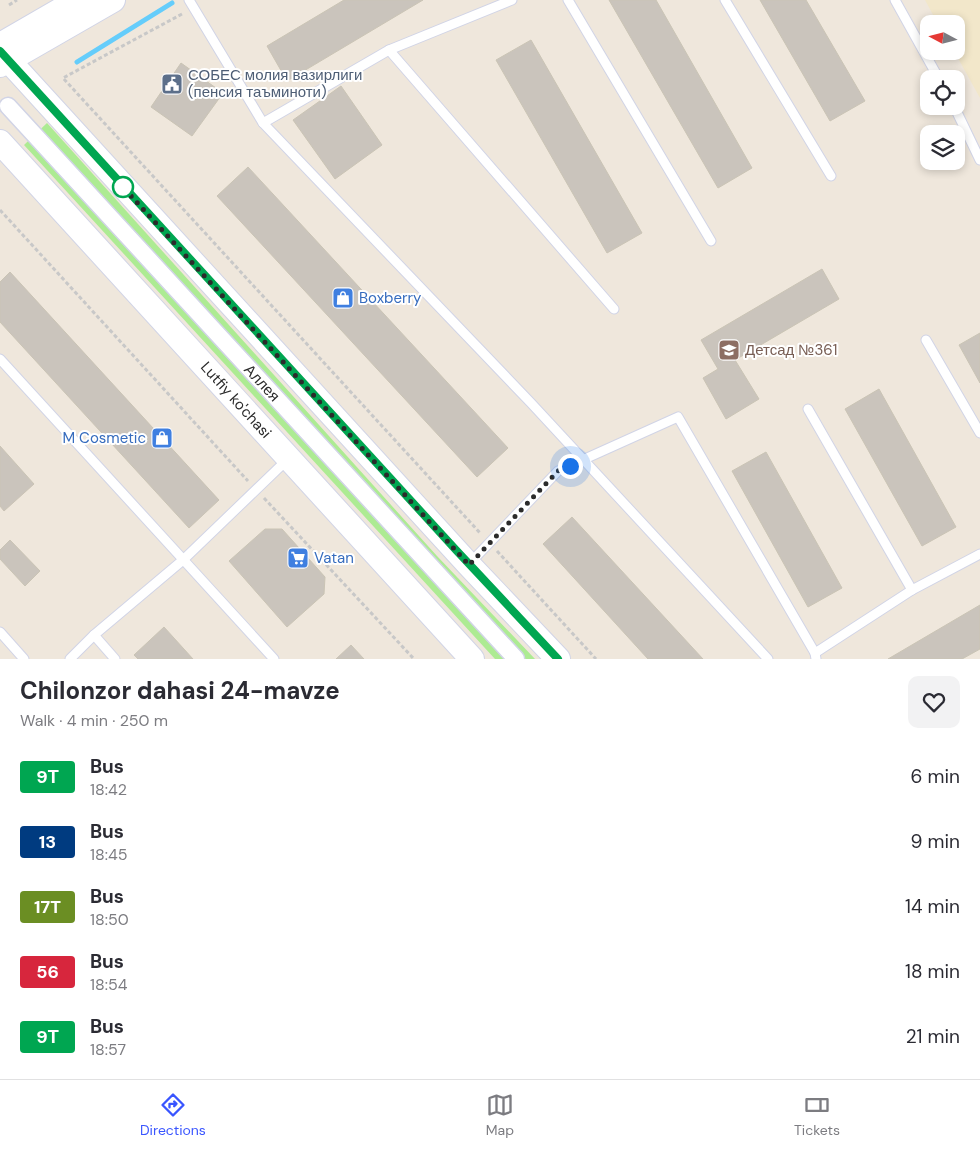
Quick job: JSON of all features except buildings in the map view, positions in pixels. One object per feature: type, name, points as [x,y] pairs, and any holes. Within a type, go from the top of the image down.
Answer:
[{"type":"main road","points":[[2,55],[78,0]]},
{"type":"main road","points":[[2,55],[113,0]]},
{"type":"main road","points":[[2,55],[469,565],[558,659]]},
{"type":"main road","name":"Lutfiy ko'chasi","points":[[0,142],[472,659]]},
{"type":"street","name":"Аллея","points":[[8,106],[516,659]]},
{"type":"lane","points":[[263,123],[389,50],[512,0]]},
{"type":"lane","points":[[568,0],[711,241]]},
{"type":"lane","points":[[725,0],[831,176]]},
{"type":"lane","points":[[895,0],[935,70]]},
{"type":"lane","points":[[191,4],[263,123],[583,460],[768,659]]},
{"type":"lane","points":[[389,50],[614,309]]},
{"type":"lane","points":[[958,115],[980,160]]},
{"type":"lane","points":[[926,340],[980,433]]},
{"type":"lane","points":[[0,359],[274,659]]},
{"type":"lane","points":[[808,409],[912,590]]},
{"type":"lane","points":[[469,565],[558,471],[678,416],[816,656],[912,590],[980,554]]},
{"type":"lane","points":[[70,659],[94,635],[183,560],[289,458]]},
{"type":"lane","points":[[0,632],[24,659]]},
{"type":"lane","points":[[94,635],[115,659]]},
{"type":"path","points":[[9,5],[17,0]]},
{"type":"path","points":[[191,4],[64,78],[596,659]]},
{"type":"path","points":[[0,210],[414,659]]},
{"type":"shaded area","points":[[925,0],[980,0],[980,98],[959,60],[965,60],[965,15],[933,15]]},
{"type":"green space","points":[[47,123],[437,556],[535,659],[495,659],[24,145]]},
{"type":"waterway","points":[[77,62],[172,3]]},
{"type":"bus line","name":"9Т","points":[[0,51],[40,97],[558,659]]},
{"type":"place","name":"СОБЕС молия вазирлиги (пенсия таъминоти)","points":[[172,84]]},
{"type":"place","name":"Boxberry","points":[[343,298]]},
{"type":"place","name":"Детсад №361","points":[[729,350]]},
{"type":"place","name":"M Cosmetic","points":[[162,438]]},
{"type":"place","name":"Vatan","points":[[298,558]]},
{"type":"route","points":[[123,187],[121,185],[469,565],[558,471],[570,466]]}]
